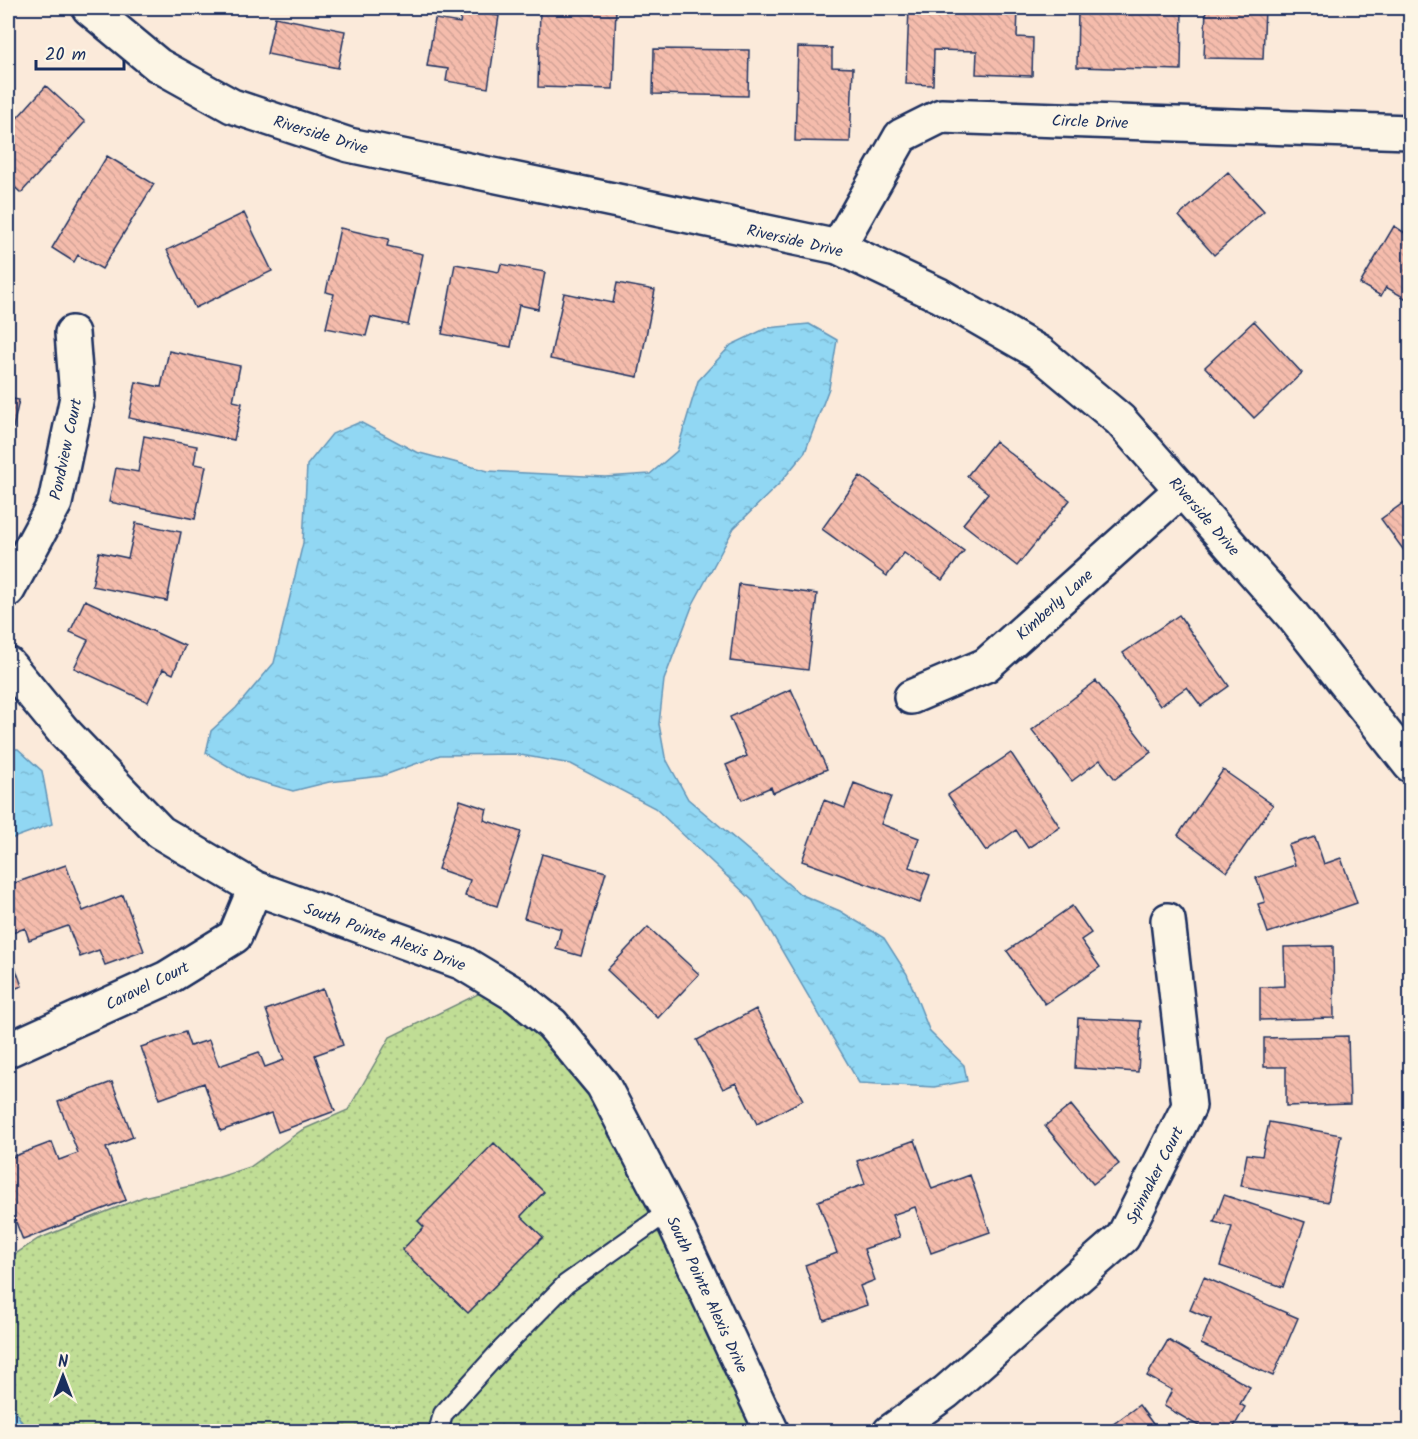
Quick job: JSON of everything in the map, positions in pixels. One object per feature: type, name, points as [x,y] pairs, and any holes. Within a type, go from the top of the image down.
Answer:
[{"type":"street","name":"Riverside Drive","points":[[89,8],[158,64],[232,106],[350,145],[838,247],[939,295],[1040,353],[1120,420],[1292,615],[1410,765]]},
{"type":"street","name":"Circle Drive","points":[[838,247],[901,136],[941,116],[1410,132]]},
{"type":"street","name":"Pondview Court","points":[[8,590],[55,503],[77,397],[72,333]]},
{"type":"street","name":"Kimberly Lane","points":[[911,697],[986,665],[1182,489]]},
{"type":"street","name":"South Pointe Alexis Drive","points":[[8,664],[63,731],[160,832],[255,888],[463,963],[516,995],[552,1024],[603,1085],[669,1211],[772,1431]]},
{"type":"street","name":"Caravel Court","points":[[8,1050],[167,978],[236,936],[255,888]]},
{"type":"street","name":"Spinnaker Court","points":[[890,1431],[946,1392],[1123,1237],[1189,1106],[1168,920]]},
{"type":"lane","points":[[438,1431],[444,1414],[500,1351],[566,1284],[669,1211]]},
{"type":"green space","points":[[480,993],[508,1010],[542,1037],[590,1095],[653,1214],[755,1431],[27,1431],[8,1399],[8,1259],[38,1239],[143,1197],[195,1185],[250,1167],[302,1130],[348,1110],[390,1037]]},
{"type":"water","points":[[809,324],[837,340],[829,388],[805,452],[780,483],[734,528],[693,604],[664,680],[659,724],[665,757],[688,799],[800,894],[840,911],[884,938],[907,974],[930,1032],[964,1065],[967,1081],[934,1087],[859,1083],[753,901],[655,808],[571,764],[515,754],[440,755],[382,776],[329,782],[293,791],[248,778],[206,753],[211,731],[236,708],[274,663],[303,543],[307,465],[332,434],[360,422],[416,452],[488,471],[605,477],[650,474],[677,451],[698,381],[731,345],[767,328]]},
{"type":"water","points":[[8,749],[18,749],[42,771],[52,824],[8,840]]},
{"type":"water","points":[[8,1399],[27,1431],[8,1431]]},
{"type":"building","points":[[540,8],[616,8],[613,89],[538,87]]},
{"type":"building","points":[[909,8],[1018,8],[1017,37],[1033,38],[1032,76],[976,74],[977,51],[934,50],[933,85],[906,84]]},
{"type":"building","points":[[1078,8],[1182,8],[1181,70],[1077,67]]},
{"type":"building","points":[[1206,8],[1265,8],[1263,59],[1204,58]]},
{"type":"building","points":[[462,10],[499,16],[488,88],[446,81],[448,69],[427,66],[435,19],[460,23]]},
{"type":"building","points":[[275,17],[345,31],[338,68],[267,54]]},
{"type":"building","points":[[798,47],[832,48],[832,67],[853,68],[850,142],[795,141]]},
{"type":"building","points":[[654,49],[749,50],[748,96],[653,94]]},
{"type":"building","points":[[46,86],[85,122],[21,193],[8,181],[8,128]]},
{"type":"building","points":[[107,156],[154,184],[102,269],[78,255],[74,262],[52,248]]},
{"type":"building","points":[[1228,172],[1264,211],[1214,255],[1179,216]]},
{"type":"building","points":[[244,213],[272,271],[195,308],[167,250]]},
{"type":"building","points":[[1394,226],[1410,236],[1410,301],[1386,287],[1381,296],[1360,284]]},
{"type":"building","points":[[340,228],[389,239],[387,246],[423,254],[408,325],[371,317],[366,336],[326,328],[334,294],[326,292]]},
{"type":"building","points":[[455,264],[499,272],[501,264],[545,272],[538,309],[519,305],[511,347],[442,334]]},
{"type":"building","points":[[617,283],[655,290],[638,377],[550,359],[564,293],[613,303]]},
{"type":"building","points":[[1254,321],[1302,373],[1254,418],[1205,367]]},
{"type":"building","points":[[169,351],[240,366],[233,401],[242,403],[234,440],[129,418],[136,382],[161,387]]},
{"type":"building","points":[[8,398],[19,400],[13,428],[8,427]]},
{"type":"building","points":[[144,436],[197,446],[194,464],[206,466],[195,519],[109,502],[116,468],[138,472]]},
{"type":"building","points":[[995,441],[1070,500],[1017,566],[963,524],[988,493],[967,476]]},
{"type":"building","points":[[860,476],[964,551],[942,580],[904,553],[887,576],[822,529]]},
{"type":"building","points":[[1410,498],[1410,559],[1381,519]]},
{"type":"building","points":[[136,523],[181,532],[167,601],[92,586],[99,552],[128,558]]},
{"type":"building","points":[[739,584],[817,594],[808,670],[730,661]]},
{"type":"building","points":[[85,600],[185,646],[173,674],[163,669],[148,702],[74,668],[88,640],[70,632]]},
{"type":"building","points":[[1179,615],[1229,686],[1201,706],[1187,687],[1160,706],[1123,653]]},
{"type":"building","points":[[1096,681],[1151,752],[1115,779],[1100,760],[1072,781],[1032,730]]},
{"type":"building","points":[[791,689],[827,769],[773,793],[771,787],[742,800],[726,765],[747,756],[730,717]]},
{"type":"building","points":[[1011,753],[1060,827],[1028,848],[1016,830],[986,851],[948,795]]},
{"type":"building","points":[[1223,770],[1273,805],[1227,872],[1178,835]]},
{"type":"building","points":[[854,783],[891,797],[881,824],[919,838],[909,867],[930,875],[920,903],[802,861],[824,800],[845,808]]},
{"type":"building","points":[[460,800],[487,809],[484,820],[521,832],[497,906],[465,896],[470,880],[438,869]]},
{"type":"building","points":[[1315,837],[1324,864],[1341,858],[1357,903],[1268,933],[1258,904],[1265,902],[1256,878],[1295,865],[1288,845]]},
{"type":"building","points":[[542,854],[606,872],[581,956],[556,949],[561,929],[524,918]]},
{"type":"building","points":[[66,865],[83,911],[123,895],[144,951],[105,965],[99,950],[80,957],[68,926],[29,940],[25,928],[8,935],[8,871],[10,870],[15,883]]},
{"type":"building","points":[[1072,906],[1091,933],[1081,940],[1100,967],[1045,1004],[1007,951]]},
{"type":"building","points":[[648,927],[699,974],[658,1018],[607,970]]},
{"type":"building","points":[[1333,946],[1334,1018],[1260,1020],[1260,987],[1285,986],[1284,947]]},
{"type":"building","points":[[8,948],[22,986],[8,991]]},
{"type":"building","points":[[323,989],[343,1045],[315,1055],[335,1111],[278,1132],[271,1113],[221,1131],[204,1083],[160,1099],[141,1047],[185,1032],[190,1046],[209,1040],[219,1066],[259,1052],[265,1067],[284,1060],[266,1010]]},
{"type":"building","points":[[756,1009],[803,1100],[757,1124],[736,1083],[723,1089],[697,1040]]},
{"type":"building","points":[[1078,1018],[1141,1021],[1138,1072],[1075,1068]]},
{"type":"building","points":[[1348,1036],[1350,1104],[1286,1106],[1286,1067],[1264,1067],[1264,1038]]},
{"type":"building","points":[[112,1082],[133,1137],[106,1148],[126,1200],[23,1240],[8,1202],[8,1145],[12,1157],[52,1142],[59,1160],[78,1153],[58,1102]]},
{"type":"building","points":[[1071,1105],[1119,1164],[1093,1184],[1045,1126]]},
{"type":"building","points":[[1269,1122],[1341,1135],[1328,1202],[1241,1186],[1247,1154],[1262,1156]]},
{"type":"building","points":[[915,1140],[932,1189],[970,1175],[990,1232],[931,1253],[915,1207],[892,1215],[900,1237],[864,1249],[875,1280],[860,1286],[867,1305],[824,1320],[805,1265],[837,1253],[818,1201],[865,1184],[857,1161]]},
{"type":"building","points":[[494,1143],[544,1192],[521,1216],[543,1237],[468,1313],[402,1250],[424,1227],[418,1221]]},
{"type":"building","points":[[1224,1195],[1305,1222],[1283,1287],[1220,1266],[1232,1227],[1214,1222]]},
{"type":"building","points":[[1204,1277],[1298,1318],[1273,1376],[1201,1344],[1211,1319],[1190,1310]]},
{"type":"building","points":[[1168,1340],[1250,1387],[1240,1404],[1245,1407],[1231,1432],[1209,1432],[1164,1406],[1172,1390],[1147,1376]]},
{"type":"building","points":[[1139,1405],[1159,1432],[1110,1432],[1108,1428]]}]
